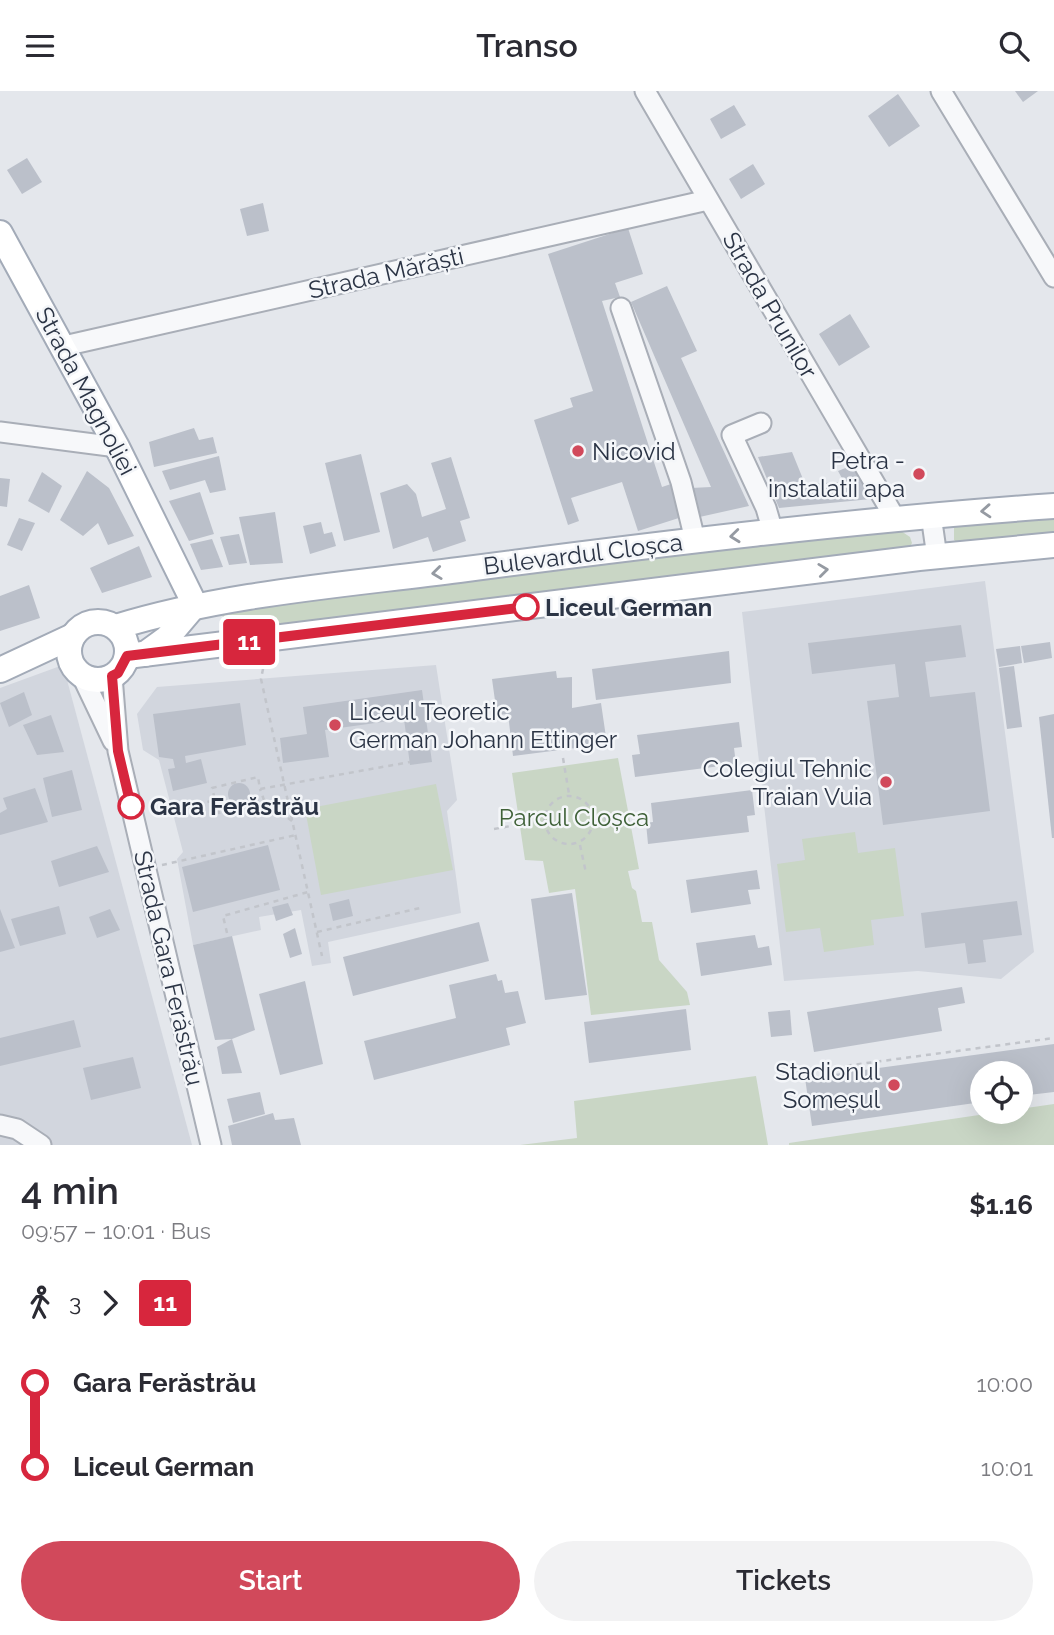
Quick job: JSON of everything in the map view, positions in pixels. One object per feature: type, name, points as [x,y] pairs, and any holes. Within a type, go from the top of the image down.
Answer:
[{"type":"main road","name":"Strada Magnoliei","points":[[0,233],[117,447],[195,605]]},
{"type":"main road","name":"Bulevardul Cloșca","points":[[8,667],[73,636],[88,623],[107,623],[116,627],[195,605],[773,531],[895,518],[1054,506]]},
{"type":"main road","name":"Bulevardul Cloșca","points":[[134,656],[937,557],[1054,545]]},
{"type":"main road","name":"Strada Magnoliei","points":[[142,619],[156,610],[170,591],[173,571],[169,552]]},
{"type":"main road","points":[[112,676],[134,656],[167,638],[195,605]]},
{"type":"main road","points":[[116,627],[134,656]]},
{"type":"main road","points":[[73,636],[69,653],[77,670]]},
{"type":"main road","name":"Bulevardul Cloșca","points":[[8,667],[49,661],[77,670],[96,680],[112,676]]},
{"type":"street","name":"Strada Prunilor","points":[[645,91],[895,518]]},
{"type":"street","points":[[941,91],[1054,277]]},
{"type":"street","name":"Strada Mărăști","points":[[64,346],[708,200]]},
{"type":"street","points":[[621,308],[681,482],[695,540]]},
{"type":"street","points":[[761,423],[732,435],[766,508],[773,531]]},
{"type":"street","points":[[0,432],[117,447]]},
{"type":"street","points":[[931,515],[937,557]]},
{"type":"street","name":"Strada Gara Ferăstrău","points":[[77,670],[118,751]]},
{"type":"street","name":"Strada Gara Ferăstrău","points":[[112,676],[118,751],[211,1145]]},
{"type":"street","points":[[0,1125],[17,1129],[41,1145]]},
{"type":"path","points":[[261,678],[322,956]]},
{"type":"path","points":[[563,758],[569,795]]},
{"type":"path","points":[[260,789],[410,762]]},
{"type":"path","points":[[264,800],[219,813],[212,788],[258,777],[264,800],[292,821]]},
{"type":"path","points":[[569,795],[578,796],[586,803],[594,820],[592,831],[580,844],[564,845],[557,842],[545,820],[551,803],[569,795]]},
{"type":"path","points":[[188,807],[215,800]]},
{"type":"path","points":[[594,820],[634,814]]},
{"type":"path","points":[[494,829],[545,820]]},
{"type":"path","points":[[177,861],[296,835]]},
{"type":"path","points":[[580,844],[586,873]]},
{"type":"path","points":[[227,933],[223,916],[308,892]]},
{"type":"path","points":[[317,932],[420,908]]},
{"type":"path","points":[[807,1071],[1054,1038]]},
{"type":"shaded area","name":"Colegiul Tehnic Traian Vuia","points":[[985,581],[1034,952],[1001,979],[918,971],[784,981],[742,612]]},
{"type":"shaded area","points":[[63,665],[192,1145],[0,1145],[0,688]]},
{"type":"shaded area","points":[[436,665],[457,800],[447,811],[461,913],[328,942],[331,963],[312,966],[301,910],[259,917],[261,930],[193,945],[177,859],[183,852],[159,760],[143,750],[137,714],[157,687]]},
{"type":"green space","points":[[1054,511],[1054,536],[960,545],[954,540],[954,526]]},
{"type":"green space","points":[[898,529],[910,537],[912,543],[908,551],[600,584],[258,633],[236,634],[225,627],[222,613],[231,604]]},
{"type":"green space","name":"Parcul Cloșca","points":[[618,758],[639,869],[628,871],[632,888],[636,891],[642,922],[652,922],[659,960],[687,992],[690,1005],[591,1015],[575,889],[549,893],[543,861],[525,860],[512,773]]},
{"type":"green space","points":[[436,784],[453,870],[321,895],[305,809]]},
{"type":"green space","points":[[855,832],[858,853],[895,848],[904,916],[871,920],[874,945],[824,952],[820,928],[786,932],[777,864],[805,860],[802,839]]},
{"type":"green space","points":[[756,1076],[768,1145],[520,1145],[577,1138],[574,1101]]},
{"type":"green space","points":[[1054,1104],[1054,1145],[789,1145],[970,1116],[970,1124],[1033,1124],[1033,1107]]},
{"type":"building","points":[[1015,91],[1038,91],[1023,102]]},
{"type":"building","points":[[898,94],[920,126],[889,147],[868,116]]},
{"type":"building","points":[[734,105],[746,125],[721,139],[710,119]]},
{"type":"building","points":[[27,158],[42,182],[22,194],[7,170]]},
{"type":"building","points":[[753,164],[765,184],[741,199],[729,179]]},
{"type":"building","points":[[263,203],[269,231],[247,236],[240,209]]},
{"type":"building","points":[[628,228],[643,274],[615,283],[620,297],[602,301],[662,487],[671,484],[682,517],[638,531],[622,482],[571,498],[579,521],[568,525],[534,420],[573,407],[570,398],[593,391],[548,254]]},
{"type":"building","points":[[667,286],[697,351],[681,358],[749,506],[695,518],[691,488],[711,487],[631,302]]},
{"type":"building","points":[[850,314],[870,347],[839,366],[819,334]]},
{"type":"building","points":[[194,428],[199,440],[213,437],[217,453],[154,467],[149,442]]},
{"type":"building","points":[[792,452],[805,484],[844,482],[838,471],[853,465],[871,499],[779,508],[758,457]]},
{"type":"building","points":[[361,454],[380,532],[344,541],[325,463]]},
{"type":"building","points":[[219,456],[226,490],[210,493],[205,480],[170,490],[162,471]]},
{"type":"building","points":[[451,457],[470,518],[460,521],[466,541],[433,552],[428,537],[393,549],[380,493],[407,484],[416,494],[422,517],[446,509],[431,463]]},
{"type":"building","points":[[87,471],[109,488],[134,536],[108,545],[98,523],[83,536],[60,520]]},
{"type":"building","points":[[42,472],[62,486],[49,513],[28,501]]},
{"type":"building","points":[[0,478],[10,479],[7,507],[0,506]]},
{"type":"building","points":[[200,492],[214,534],[189,541],[169,501]]},
{"type":"building","points":[[275,512],[283,563],[250,565],[239,517]]},
{"type":"building","points":[[19,518],[35,523],[22,551],[7,545]]},
{"type":"building","points":[[321,522],[324,534],[332,532],[336,546],[310,554],[303,526]]},
{"type":"building","points":[[239,534],[247,563],[229,565],[220,537]]},
{"type":"building","points":[[212,539],[223,567],[201,570],[190,544]]},
{"type":"building","points":[[139,546],[152,577],[102,593],[90,568]]},
{"type":"building","points":[[29,585],[40,618],[0,631],[0,596]]},
{"type":"building","points":[[961,625],[966,657],[925,662],[930,697],[975,692],[990,811],[883,825],[867,701],[899,697],[895,664],[812,674],[808,643]]},
{"type":"building","points":[[1050,642],[1052,658],[1024,663],[1021,646]]},
{"type":"building","points":[[1020,646],[1022,663],[999,667],[996,649]]},
{"type":"building","points":[[729,651],[731,683],[596,700],[592,669]]},
{"type":"building","points":[[1014,666],[1022,727],[1007,729],[999,668]]},
{"type":"building","points":[[556,671],[557,678],[572,677],[572,708],[601,703],[607,744],[513,756],[508,714],[497,715],[492,679]]},
{"type":"building","name":"Liceul Teoretic German Johann Ettinger","points":[[422,690],[432,762],[410,765],[404,719],[325,730],[329,757],[283,763],[280,738],[307,734],[303,707]]},
{"type":"building","points":[[24,692],[32,715],[9,727],[0,703]]},
{"type":"building","points":[[240,703],[246,745],[185,756],[186,763],[201,759],[207,783],[173,791],[168,769],[175,768],[173,759],[159,757],[153,714]]},
{"type":"building","points":[[1054,714],[1054,838],[1052,838],[1039,717]]},
{"type":"building","points":[[51,715],[64,752],[37,755],[23,725]]},
{"type":"building","points":[[739,722],[742,747],[734,748],[736,764],[635,777],[632,755],[640,754],[637,735]]},
{"type":"building","points":[[72,770],[82,810],[52,817],[43,778]]},
{"type":"building","points":[[239,783],[247,786],[250,794],[247,802],[239,805],[231,802],[228,794],[231,786]]},
{"type":"building","points":[[35,788],[48,822],[0,835],[0,813],[7,809],[3,798]]},
{"type":"building","points":[[752,790],[755,815],[747,816],[749,832],[648,844],[646,823],[653,822],[651,803]]},
{"type":"building","points":[[268,845],[280,890],[193,912],[182,867]]},
{"type":"building","points":[[97,846],[109,872],[59,887],[51,861]]},
{"type":"building","points":[[757,870],[760,889],[748,890],[751,904],[691,913],[686,880]]},
{"type":"building","points":[[572,893],[587,995],[545,1000],[531,899]]},
{"type":"building","points":[[349,899],[353,916],[333,921],[329,904]]},
{"type":"building","points":[[1017,901],[1022,935],[983,940],[986,962],[968,964],[965,943],[925,948],[921,913]]},
{"type":"building","points":[[288,903],[293,915],[276,921],[272,907]]},
{"type":"building","points":[[59,906],[66,934],[20,946],[11,919]]},
{"type":"building","points":[[0,909],[15,948],[0,952]]},
{"type":"building","points":[[110,909],[120,930],[97,938],[89,917]]},
{"type":"building","points":[[479,922],[489,961],[353,996],[343,957]]},
{"type":"building","points":[[295,928],[302,954],[290,958],[283,934]]},
{"type":"building","points":[[755,935],[758,948],[769,946],[772,965],[701,976],[696,943]]},
{"type":"building","points":[[232,936],[255,1030],[232,1039],[215,1040],[193,945]]},
{"type":"building","points":[[496,974],[498,981],[502,980],[505,993],[518,991],[526,1023],[506,1028],[510,1045],[374,1080],[364,1041],[456,1018],[449,985]]},
{"type":"building","points":[[305,981],[323,1064],[280,1075],[259,994]]},
{"type":"building","points":[[962,987],[965,1003],[938,1008],[942,1031],[814,1052],[807,1012]]},
{"type":"building","points":[[686,1009],[691,1050],[589,1063],[584,1022]]},
{"type":"building","points":[[790,1010],[792,1035],[771,1037],[768,1012]]},
{"type":"building","points":[[74,1020],[81,1047],[0,1066],[0,1038]]},
{"type":"building","points":[[232,1039],[242,1073],[222,1074],[217,1047]]},
{"type":"building","name":"Stadionul Someșul","points":[[1054,1044],[1054,1092],[1033,1094],[1033,1061],[970,1061],[970,1104],[812,1126],[805,1078]]},
{"type":"building","points":[[133,1057],[141,1088],[91,1100],[83,1068]]},
{"type":"building","points":[[260,1092],[265,1114],[233,1123],[227,1099]]},
{"type":"building","points":[[273,1113],[275,1120],[294,1118],[301,1145],[232,1145],[228,1126]]},
{"type":"bus line","name":"11","points":[[131,806],[118,751],[112,676],[118,673],[127,656],[141,657],[526,607]]},
{"type":"place","name":"Nicovid","points":[[578,451]]},
{"type":"place","name":"Petra - instalatii apa","points":[[919,474]]},
{"type":"place","name":"Liceul German","points":[[526,607]]},
{"type":"place","name":"Liceul Teoretic German Johann Ettinger","points":[[335,725]]},
{"type":"place","name":"Colegiul Tehnic Traian Vuia","points":[[886,782]]},
{"type":"place","name":"Gara Ferăstrău","points":[[131,806]]},
{"type":"place","name":"Stadionul Someșul","points":[[894,1085]]}]
